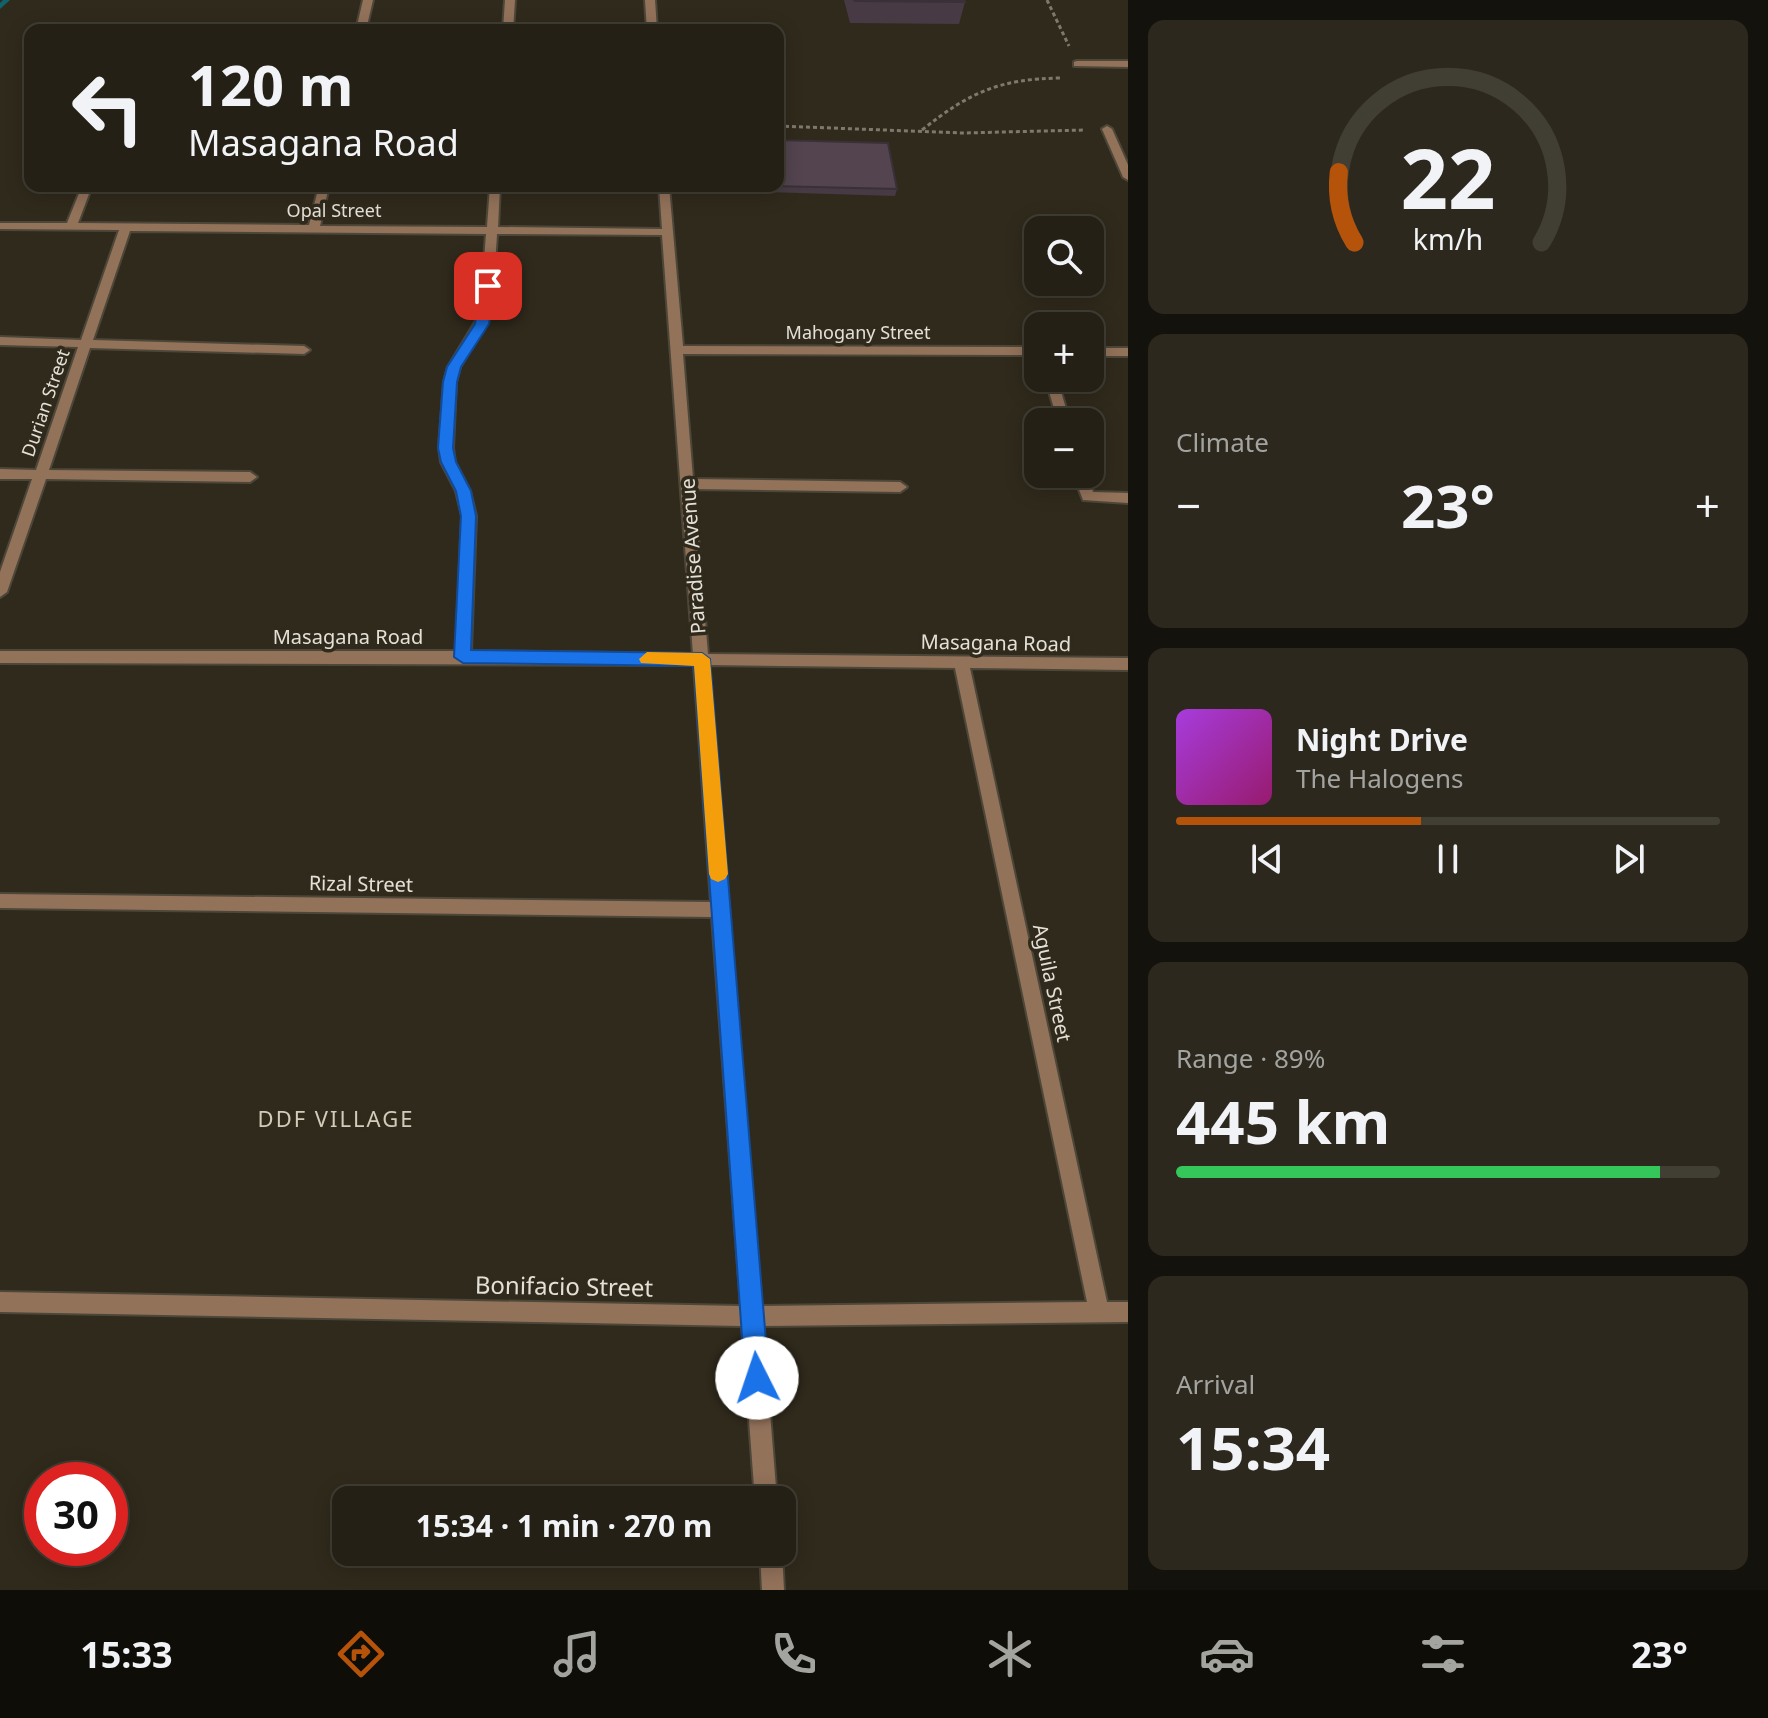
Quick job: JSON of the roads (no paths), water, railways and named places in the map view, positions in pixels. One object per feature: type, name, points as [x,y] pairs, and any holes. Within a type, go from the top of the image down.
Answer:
[{"type":"street","points":[[362,24],[368,0]]},
{"type":"street","points":[[508,24],[510,0]]},
{"type":"street","points":[[650,0],[652,24]]},
{"type":"street","points":[[1077,64],[1128,64]]},
{"type":"street","points":[[1107,129],[1128,177]]},
{"type":"street","points":[[1113,143],[1128,143]]},
{"type":"street","points":[[71,227],[85,192]]},
{"type":"street","points":[[314,229],[323,192]]},
{"type":"street","points":[[463,657],[469,516],[463,491],[448,462],[446,448],[450,382],[454,367],[486,314],[494,192]]},
{"type":"street","name":"Paradise Avenue","points":[[665,192],[765,1486]]},
{"type":"street","name":"Opal Street","points":[[0,226],[668,232]]},
{"type":"street","name":"Durian Street","points":[[0,592],[126,227]]},
{"type":"street","points":[[0,341],[304,350]]},
{"type":"street","name":"Mahogany Street","points":[[677,350],[1024,351]]},
{"type":"street","points":[[1104,352],[1128,352]]},
{"type":"street","points":[[0,474],[250,477]]},
{"type":"street","points":[[688,484],[900,487]]},
{"type":"street","points":[[1085,488],[1088,497],[1128,498]]},
{"type":"street","name":"Masagana Road","points":[[0,657],[463,657],[1128,664]]},
{"type":"street","name":"Aguila Street","points":[[961,663],[1099,1312]]},
{"type":"street","name":"Rizal Street","points":[[0,901],[721,910]]},
{"type":"street","name":"Bonifacio Street","points":[[0,1302],[752,1316],[1128,1312]]},
{"type":"street","points":[[772,1566],[773,1590]]},
{"type":"waterway","points":[[0,7],[7,0]]},
{"type":"district","name":"DDF VILLAGE","points":[[336,1119]]}]
